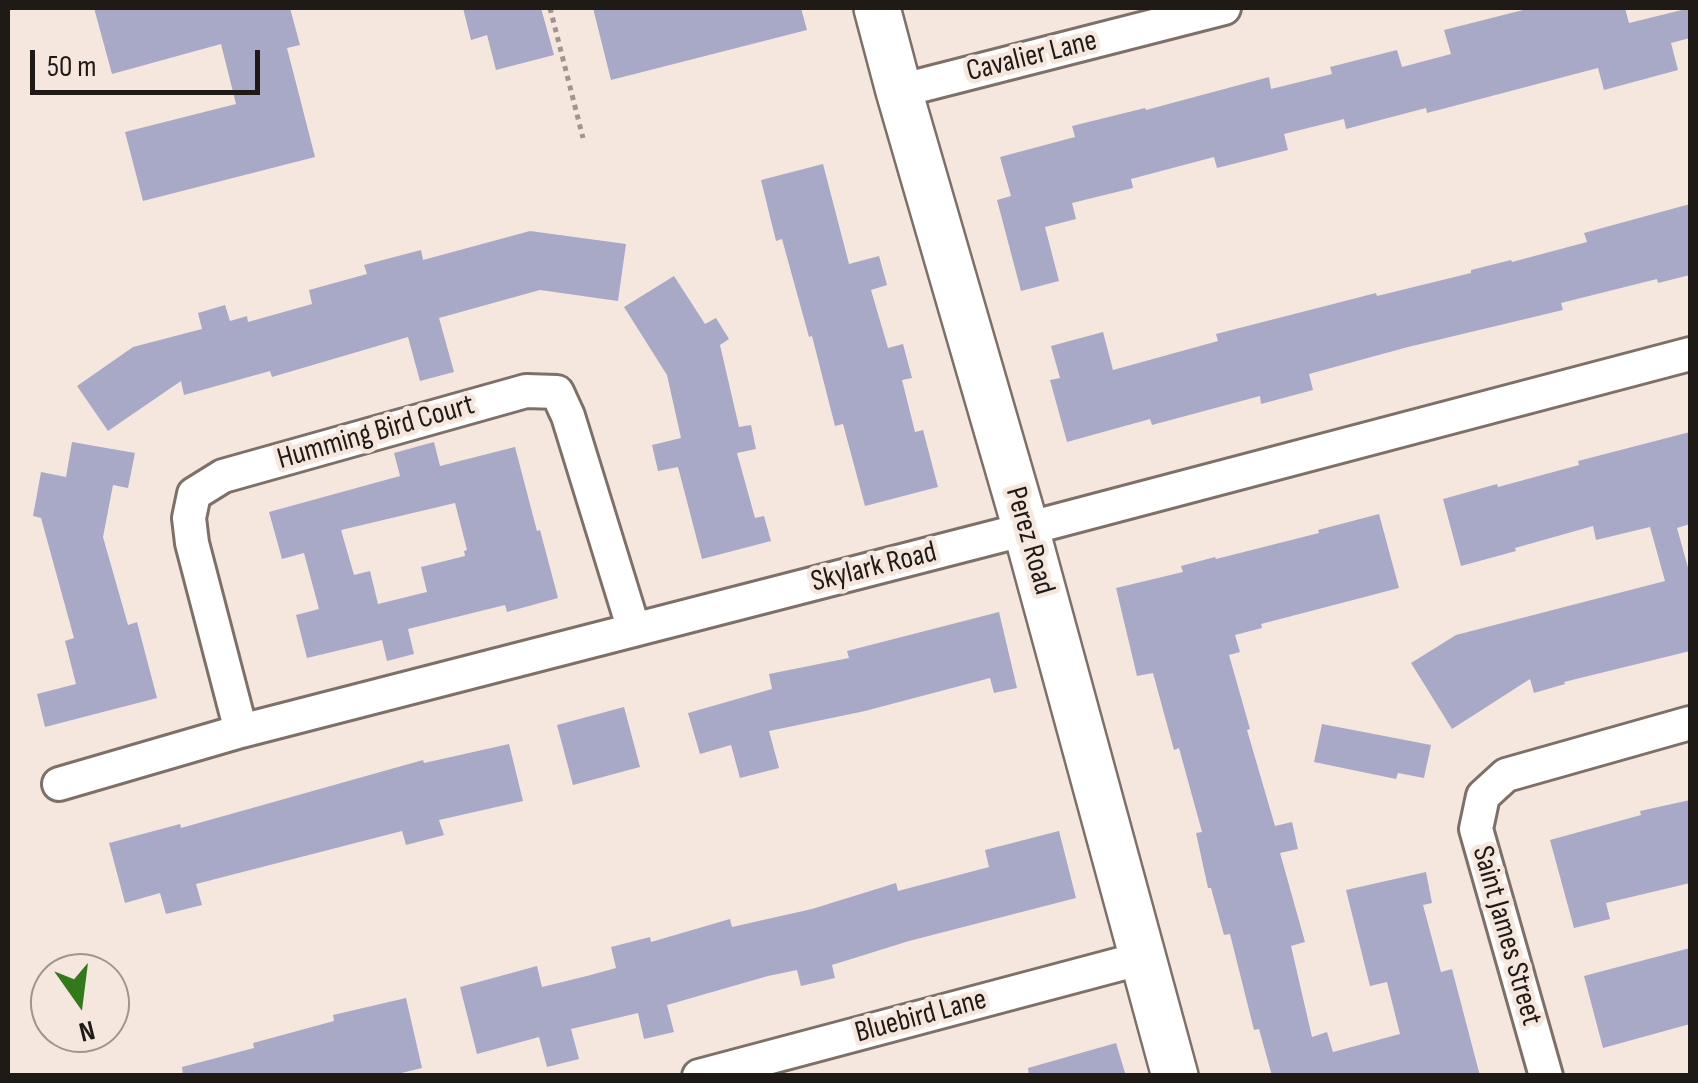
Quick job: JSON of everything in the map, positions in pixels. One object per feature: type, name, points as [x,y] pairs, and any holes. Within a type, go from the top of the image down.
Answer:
[{"type":"street","name":"Perez Road","points":[[877,8],[1026,529],[1175,1076]]},
{"type":"street","name":"Cavalier Lane","points":[[899,92],[1224,8]]},
{"type":"street","name":"Skylark Road","points":[[58,784],[241,731],[1690,354]]},
{"type":"street","name":"Humming Bird Court","points":[[241,731],[192,543],[188,518],[194,494],[223,476],[526,391],[558,392],[634,630]]},
{"type":"street","name":"Saint James Street","points":[[1546,1076],[1476,829],[1483,796],[1506,775],[1690,723]]},
{"type":"street","name":"Bluebird Lane","points":[[699,1076],[1143,958]]},
{"type":"path","points":[[550,8],[583,138]]},
{"type":"building","points":[[94,8],[290,8],[300,45],[287,48],[315,157],[143,201],[125,132],[236,104],[221,44],[112,74]]},
{"type":"building","points":[[463,8],[541,8],[554,55],[496,70],[487,35],[471,40]]},
{"type":"building","points":[[593,8],[801,8],[807,30],[611,80]]},
{"type":"building","points":[[1531,8],[1625,8],[1629,23],[1690,8],[1690,38],[1671,43],[1678,70],[1604,90],[1598,68],[1427,113],[1426,108],[1346,129],[1344,119],[1284,134],[1288,150],[1217,168],[1214,157],[1131,179],[1133,188],[1072,203],[1076,219],[1045,227],[1059,281],[1021,291],[997,200],[1011,196],[1000,157],[1075,137],[1072,126],[1269,77],[1271,89],[1332,74],[1330,67],[1397,50],[1402,67],[1451,54],[1444,30]]},
{"type":"building","points":[[823,164],[849,264],[879,256],[887,285],[871,290],[888,348],[903,344],[912,378],[902,380],[915,432],[923,430],[938,487],[865,506],[843,424],[835,426],[812,336],[809,337],[782,239],[776,241],[761,180]]},
{"type":"building","points":[[1690,204],[1690,275],[1658,283],[1657,279],[1561,303],[1563,310],[1309,374],[1313,390],[1261,404],[1260,396],[1152,425],[1150,419],[1067,442],[1050,380],[1060,378],[1051,346],[1103,332],[1113,370],[1218,341],[1216,334],[1587,242],[1584,233]]},
{"type":"building","points":[[530,231],[626,244],[618,301],[540,290],[439,318],[454,372],[420,381],[408,337],[272,377],[270,371],[184,395],[181,381],[108,431],[77,386],[133,347],[202,329],[198,313],[225,305],[230,321],[247,316],[248,322],[312,304],[309,290],[367,274],[364,265],[421,250],[423,260]]},
{"type":"building","points":[[674,276],[705,324],[716,318],[729,339],[720,345],[739,427],[751,425],[756,449],[737,453],[755,518],[764,516],[771,541],[702,559],[678,467],[658,471],[652,445],[681,438],[667,375],[624,307]]},
{"type":"building","points":[[1690,432],[1690,524],[1677,528],[1690,575],[1690,651],[1534,693],[1530,679],[1452,729],[1411,663],[1456,635],[1665,581],[1650,527],[1596,540],[1593,526],[1461,566],[1443,499]]},
{"type":"building","points":[[72,442],[135,453],[128,488],[113,485],[103,537],[128,625],[137,622],[157,698],[45,727],[37,694],[76,684],[65,641],[74,638],[41,518],[33,516],[41,472],[66,477]]},
{"type":"building","points":[[434,442],[440,466],[515,447],[558,598],[507,612],[505,605],[408,629],[414,654],[387,661],[382,640],[307,658],[296,615],[319,609],[304,553],[282,559],[269,512],[400,476],[394,453]],"holes":[[[455,503],[467,550],[465,556],[421,567],[427,592],[378,604],[370,571],[354,575],[341,530]]]},
{"type":"building","points":[[1379,514],[1399,588],[1261,624],[1262,628],[1235,635],[1240,652],[1229,655],[1275,826],[1292,822],[1298,849],[1280,853],[1305,942],[1291,946],[1312,1037],[1327,1032],[1333,1052],[1400,1034],[1387,982],[1370,986],[1346,890],[1426,872],[1432,903],[1423,905],[1441,972],[1452,969],[1480,1076],[1272,1076],[1259,1029],[1254,1030],[1230,934],[1224,935],[1208,888],[1196,833],[1202,832],[1179,748],[1174,750],[1153,673],[1137,676],[1116,588],[1183,572],[1181,566],[1319,533],[1318,530]]},
{"type":"building","points":[[999,612],[1017,688],[994,693],[990,678],[769,731],[779,768],[740,778],[731,745],[700,754],[688,713],[772,689],[769,674],[849,658],[847,651]]},
{"type":"building","points":[[624,707],[640,767],[573,785],[557,725]]},
{"type":"building","points":[[1322,724],[1431,745],[1424,778],[1398,773],[1396,779],[1314,762]]},
{"type":"building","points":[[509,744],[523,801],[439,820],[444,835],[406,845],[402,831],[196,884],[202,905],[166,914],[160,893],[125,903],[109,843],[180,824],[181,828],[423,760],[424,763]]},
{"type":"building","points":[[1690,800],[1690,883],[1606,903],[1610,919],[1574,928],[1550,840],[1641,815],[1640,811]]},
{"type":"building","points":[[1059,831],[1076,898],[832,965],[835,978],[801,986],[797,970],[667,1005],[674,1032],[644,1039],[638,1013],[571,1029],[579,1059],[547,1067],[539,1037],[477,1054],[460,987],[537,966],[542,987],[587,976],[616,968],[611,947],[650,937],[651,942],[730,919],[732,927],[812,909],[896,883],[898,891],[989,867],[985,850]]},
{"type":"building","points":[[1690,948],[1690,1024],[1603,1048],[1584,976]]},
{"type":"building","points":[[406,998],[422,1068],[389,1076],[183,1076],[182,1067],[334,1021],[333,1015]]},
{"type":"building","points":[[1116,1043],[1126,1076],[1029,1076],[1028,1068]]}]
